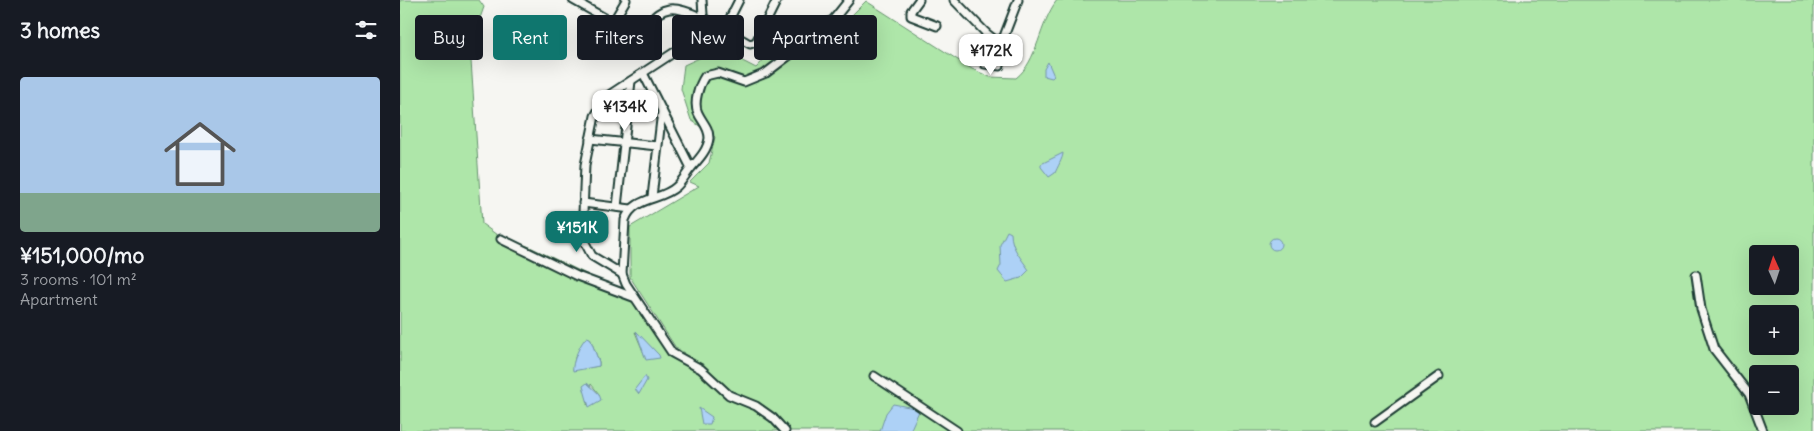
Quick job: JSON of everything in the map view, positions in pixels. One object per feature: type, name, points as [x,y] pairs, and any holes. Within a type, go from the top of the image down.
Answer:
[{"type":"street","points":[[573,0],[600,15]]},
{"type":"street","points":[[617,15],[626,0]]},
{"type":"street","points":[[702,0],[703,15]]},
{"type":"street","points":[[732,15],[739,0]]},
{"type":"street","points":[[744,41],[750,44],[756,42],[777,0]]},
{"type":"street","points":[[785,431],[756,406],[729,395],[701,369],[672,353],[633,297],[622,274],[624,220],[631,209],[652,197],[676,188],[707,145],[709,138],[708,127],[696,106],[698,93],[705,76],[718,72],[744,82],[766,72],[791,54],[803,33],[832,20],[849,0]]},
{"type":"street","points":[[920,0],[910,11],[911,16],[937,26]]},
{"type":"street","points":[[954,0],[986,33],[995,40],[1003,39]]},
{"type":"street","points":[[986,33],[985,64],[1000,66],[1003,39],[1018,0]]},
{"type":"street","points":[[658,15],[661,12],[676,9],[691,15]]},
{"type":"street","points":[[622,274],[598,261],[587,248],[582,237],[585,165],[595,116],[601,103],[672,54]]},
{"type":"street","points":[[643,73],[691,168]]},
{"type":"street","points":[[617,207],[631,81]]},
{"type":"street","points":[[652,197],[662,111]]},
{"type":"street","points":[[590,139],[657,146]]},
{"type":"street","points":[[583,203],[631,209]]},
{"type":"street","points":[[500,239],[577,276],[633,297]]},
{"type":"street","points":[[1696,275],[1701,309],[1714,349],[1750,394],[1763,431]]},
{"type":"street","points":[[874,376],[957,431]]},
{"type":"street","points":[[1375,422],[1439,376]]},
{"type":"green space","points":[[400,0],[479,0],[484,7],[481,15],[415,15],[415,60],[471,60],[482,224],[497,235],[530,247],[634,297],[676,350],[684,353],[676,348],[630,277],[630,227],[699,186],[690,182],[709,163],[715,137],[691,120],[681,89],[684,65],[695,60],[740,60],[756,68],[764,60],[877,60],[877,15],[852,15],[866,1],[972,69],[990,77],[1016,78],[1029,62],[1046,20],[1057,0],[1814,0],[1814,431],[400,431]],"holes":[[[635,332],[659,355],[645,356]],[[590,338],[599,366],[573,370],[575,357]],[[591,384],[599,394],[587,405]]]},
{"type":"water","points":[[1048,62],[1054,76],[1052,78],[1044,76],[1044,69]]},
{"type":"water","points":[[1063,153],[1055,173],[1049,177],[1041,167],[1041,164]]},
{"type":"water","points":[[1007,231],[1011,233],[1015,248],[1029,270],[1021,278],[1007,282],[998,271],[1001,265],[1000,245]]},
{"type":"water","points":[[1275,238],[1281,244],[1275,250],[1269,244]]},
{"type":"water","points":[[636,331],[659,355],[660,358],[646,360]]},
{"type":"water","points":[[587,337],[590,338],[599,366],[573,371],[577,353]]},
{"type":"water","points":[[645,376],[647,380],[639,394],[635,389]]},
{"type":"water","points":[[587,383],[599,394],[601,400],[589,407],[583,386]]},
{"type":"water","points":[[893,404],[920,409],[910,431],[880,431],[886,413]]},
{"type":"water","points":[[699,408],[712,417],[710,424],[702,424]]}]
